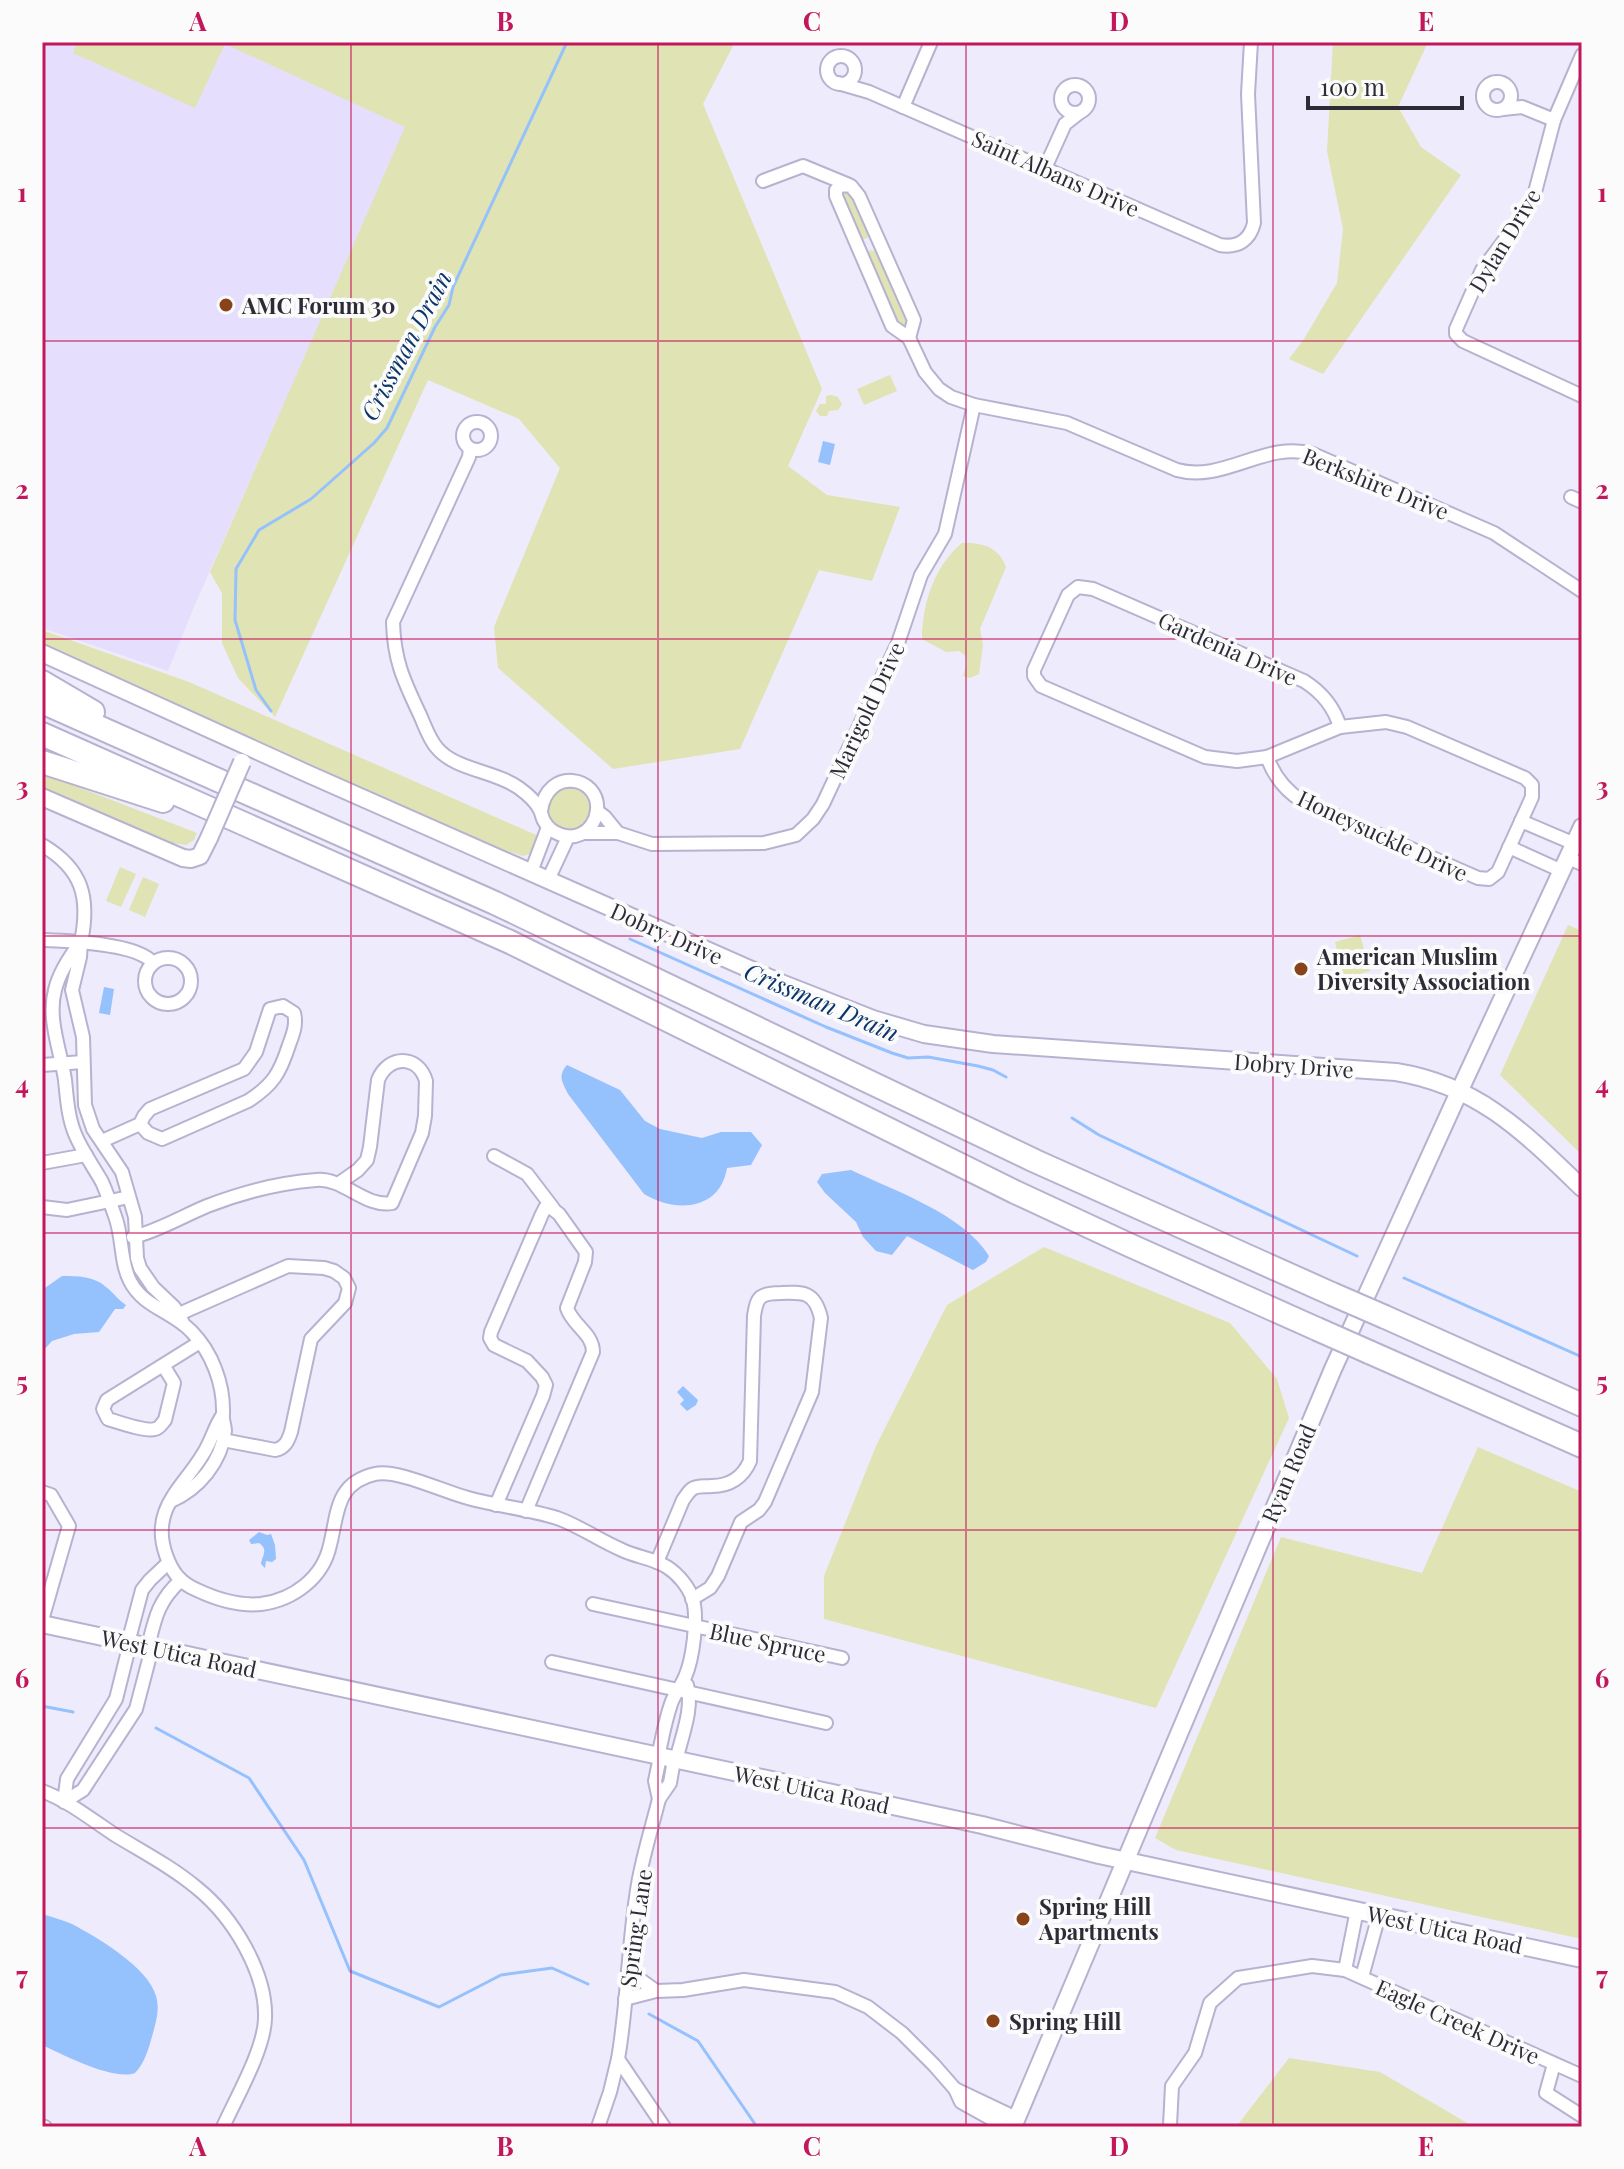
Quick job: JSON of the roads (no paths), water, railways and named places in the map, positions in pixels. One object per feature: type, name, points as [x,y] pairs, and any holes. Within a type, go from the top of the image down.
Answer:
[{"type":"highway","points":[[42,682],[191,769]]},
{"type":"highway","points":[[42,702],[509,910],[1048,1166],[1582,1405]]},
{"type":"highway","points":[[42,734],[548,960],[1015,1192],[1127,1244],[1582,1446]]},
{"type":"highway","points":[[42,762],[282,840]]},
{"type":"street","points":[[903,107],[931,42]]},
{"type":"street","name":"Saint Albans Drive","points":[[838,83],[869,92],[1220,245],[1232,246],[1243,241],[1252,231],[1254,223],[1248,94],[1251,42]]},
{"type":"street","name":"Dylan Drive","points":[[1582,55],[1554,120],[1534,196],[1482,270],[1457,325],[1456,334],[1463,341],[1582,396]]},
{"type":"street","points":[[855,71],[848,82],[838,83],[830,79],[827,71],[832,58],[845,56],[852,62],[855,71],[858,80],[869,92]]},
{"type":"street","points":[[1522,107],[1494,110],[1486,105],[1483,97],[1485,88],[1492,83],[1502,83],[1522,107],[1554,120]]},
{"type":"street","points":[[1045,168],[1065,124],[1087,108],[1090,99],[1079,86],[1070,87],[1063,93],[1061,102],[1065,124]]},
{"type":"street","points":[[1503,109],[1510,102],[1510,93]]},
{"type":"street","points":[[1063,106],[1070,112],[1079,113]]},
{"type":"street","points":[[763,181],[801,166],[851,186]]},
{"type":"street","name":"Berkshire Drive","points":[[825,174],[892,326],[909,338],[925,372],[939,389],[951,397],[974,405],[1067,423],[1192,474],[1207,473],[1279,452],[1307,452],[1494,533],[1582,591]]},
{"type":"street","points":[[835,192],[838,186],[851,186]]},
{"type":"street","name":"Berkshire Drive","points":[[851,186],[859,196],[914,320],[909,338]]},
{"type":"street","name":"Marigold Drive","points":[[568,837],[583,833],[618,833],[652,844],[764,843],[796,835],[813,819],[823,804],[898,643],[921,575],[945,534],[974,405]]},
{"type":"street","points":[[470,449],[393,622],[394,649],[401,674],[434,745],[445,756],[517,787],[541,811],[548,827],[568,837],[548,880]]},
{"type":"street","name":"Gardenia Drive","points":[[1267,757],[1237,761],[1205,757],[1046,690],[1037,681],[1034,670],[1068,595],[1078,587],[1093,589],[1304,681],[1326,699],[1340,727]]},
{"type":"street","name":"Dobry Drive","points":[[42,653],[245,755],[531,872],[836,1006],[924,1034],[953,1039],[1396,1072],[1420,1077],[1459,1092],[1504,1116],[1582,1188]]},
{"type":"street","points":[[1267,757],[1340,727],[1386,722],[1407,727],[1529,781],[1533,792],[1521,821],[1574,857]]},
{"type":"street","points":[[42,797],[191,859],[200,856],[245,755]]},
{"type":"street","name":"Honeysuckle Drive","points":[[1267,757],[1280,783],[1295,796],[1478,878],[1486,880],[1494,876],[1521,821]]},
{"type":"street","points":[[541,811],[542,799],[548,789],[564,781],[581,783],[593,794],[597,811],[593,824],[583,833]]},
{"type":"street","points":[[517,787],[548,789]]},
{"type":"street","points":[[597,811],[618,833]]},
{"type":"street","points":[[531,872],[548,827]]},
{"type":"street","name":"Ryan Road","points":[[1012,2124],[1327,1383],[1459,1092],[1574,857],[1582,827]]},
{"type":"street","points":[[42,845],[71,869],[84,895],[86,911],[72,990],[83,1037],[85,1105],[93,1129],[122,1172],[135,1217],[137,1258],[145,1278],[200,1342],[217,1373],[224,1408],[203,1454],[163,1514],[162,1542],[173,1573],[208,1595],[243,1604],[263,1604],[288,1597],[309,1581],[325,1559],[331,1544],[336,1510],[344,1494],[360,1480],[381,1473],[561,1520],[623,1551],[670,1569],[692,1599],[693,1644],[684,1686],[670,1705],[667,1759]]},
{"type":"street","points":[[1509,847],[1574,857]]},
{"type":"street","points":[[81,942],[69,958],[54,993],[53,1015],[72,1124],[104,1186],[122,1239],[126,1271],[134,1288],[149,1303],[181,1319]]},
{"type":"street","points":[[43,944],[81,942],[133,950],[153,963]]},
{"type":"street","points":[[42,1163],[85,1154],[140,1124],[150,1109],[244,1069],[256,1052],[270,1009],[283,1006],[294,1013],[295,1028],[282,1068],[260,1094],[162,1139],[148,1133],[140,1124]]},
{"type":"street","points":[[122,1239],[136,1237],[264,1187],[321,1179],[378,1203],[393,1202],[422,1133],[425,1116],[426,1081],[415,1065],[397,1061],[384,1068],[378,1080],[367,1160],[338,1184]]},
{"type":"street","points":[[42,1065],[83,1062]]},
{"type":"street","points":[[494,1156],[527,1174],[586,1252],[567,1308],[572,1319],[590,1339],[593,1352],[526,1511]]},
{"type":"street","points":[[42,1207],[60,1210],[129,1197]]},
{"type":"street","points":[[496,1505],[546,1385],[527,1361],[494,1345],[491,1332],[545,1208],[553,1208]]},
{"type":"street","points":[[181,1319],[288,1266],[331,1269],[349,1285],[342,1307],[311,1339],[286,1444],[275,1450],[223,1440]]},
{"type":"street","points":[[657,1562],[683,1500],[690,1491],[696,1487],[719,1486],[732,1481],[744,1473],[750,1461],[754,1316],[759,1299],[773,1294],[806,1294],[814,1301],[821,1318],[810,1398],[762,1506],[741,1522],[714,1583],[707,1592],[692,1599]]},
{"type":"street","points":[[163,1365],[174,1383],[165,1420],[159,1427],[149,1429],[108,1419],[103,1409],[107,1400],[163,1365],[200,1342]]},
{"type":"street","points":[[171,1501],[201,1480],[219,1453],[225,1425],[222,1416]]},
{"type":"street","points":[[42,1492],[51,1495],[69,1526],[42,1622]]},
{"type":"street","points":[[64,1802],[67,1779],[116,1699],[142,1590],[168,1563]]},
{"type":"street","points":[[64,1802],[83,1790],[136,1709],[160,1604],[167,1592],[181,1580]]},
{"type":"street","name":"Blue Spruce","points":[[593,1604],[842,1658]]},
{"type":"street","name":"West Utica Road","points":[[42,1622],[982,1825],[1124,1860],[1582,1959]]},
{"type":"street","points":[[552,1662],[684,1686],[826,1723]]},
{"type":"street","points":[[667,1759],[689,1705],[684,1686]]},
{"type":"street","name":"Spring Lane","points":[[598,2127],[610,2092],[625,2017],[638,1883],[659,1799],[670,1783],[667,1759]]},
{"type":"street","points":[[42,1791],[199,1889],[228,1921],[257,1969],[265,2025],[249,2072],[223,2127]]},
{"type":"street","points":[[1345,1970],[1357,1910]]},
{"type":"street","name":"Eagle Creek Drive","points":[[1362,1977],[1379,1915]]},
{"type":"street","name":"Eagle Creek Drive","points":[[1170,2125],[1172,2086],[1195,2053],[1210,2003],[1238,1978],[1312,1966],[1345,1970],[1582,2076]]},
{"type":"street","points":[[628,1971],[656,1991]]},
{"type":"street","points":[[625,1999],[656,1991],[744,1980],[835,1992],[859,2002],[890,2023],[955,2089],[1012,2124]]},
{"type":"street","points":[[618,2059],[664,2127]]},
{"type":"street","name":"Eagle Creek Drive","points":[[1554,2064],[1546,2093],[1582,2116]]},
{"type":"water","points":[[823,441],[835,444],[830,465],[818,462]]},
{"type":"water","points":[[104,987],[114,989],[110,1015],[99,1013]]},
{"type":"water","points":[[567,1065],[620,1090],[645,1121],[660,1129],[702,1138],[721,1132],[751,1132],[762,1145],[751,1165],[727,1168],[723,1182],[706,1200],[682,1205],[656,1200],[644,1194],[568,1094],[562,1076]]},
{"type":"water","points":[[851,1170],[946,1216],[977,1241],[989,1256],[986,1262],[973,1270],[907,1236],[892,1255],[876,1251],[863,1237],[856,1222],[817,1182],[822,1174]]},
{"type":"water","points":[[62,1276],[101,1283],[126,1305],[123,1309],[115,1309],[99,1332],[74,1334],[52,1341],[42,1352],[42,1290]]},
{"type":"water","points":[[683,1386],[698,1400],[687,1411],[680,1404],[684,1400],[677,1392]]},
{"type":"water","points":[[259,1532],[271,1534],[275,1545],[276,1559],[266,1561],[265,1568],[261,1564],[264,1548],[259,1543],[251,1544],[249,1540]]},
{"type":"water","points":[[42,1914],[72,1924],[108,1945],[133,1964],[151,1985],[158,2011],[146,2054],[135,2073],[126,2075],[102,2070],[42,2045]]},
{"type":"waterway","name":"Crissman Drain","points":[[271,711],[256,690],[235,620],[236,569],[259,530],[311,499],[387,428],[435,327],[449,305],[453,287],[567,42]]},
{"type":"waterway","name":"Crissman Drain","points":[[630,939],[826,1027],[892,1053],[908,1058],[928,1057],[978,1066],[1006,1077]]},
{"type":"waterway","name":"Crissman Drain","points":[[1072,1118],[1099,1135],[1357,1256]]},
{"type":"waterway","name":"Crissman Drain","points":[[1404,1278],[1582,1357]]},
{"type":"waterway","points":[[42,1706],[73,1712]]},
{"type":"waterway","points":[[156,1728],[249,1778],[304,1860],[350,1971],[439,2007],[501,1975],[552,1968],[588,1984]]},
{"type":"waterway","points":[[649,2014],[698,2041],[757,2127]]},
{"type":"place","name":"AMC Forum 30","points":[[226,305]]},
{"type":"place","name":"American Muslim Diversity Association","points":[[1301,969]]},
{"type":"place","name":"Spring Hill Apartments","points":[[1023,1919]]},
{"type":"place","name":"Spring Hill","points":[[993,2021]]}]
